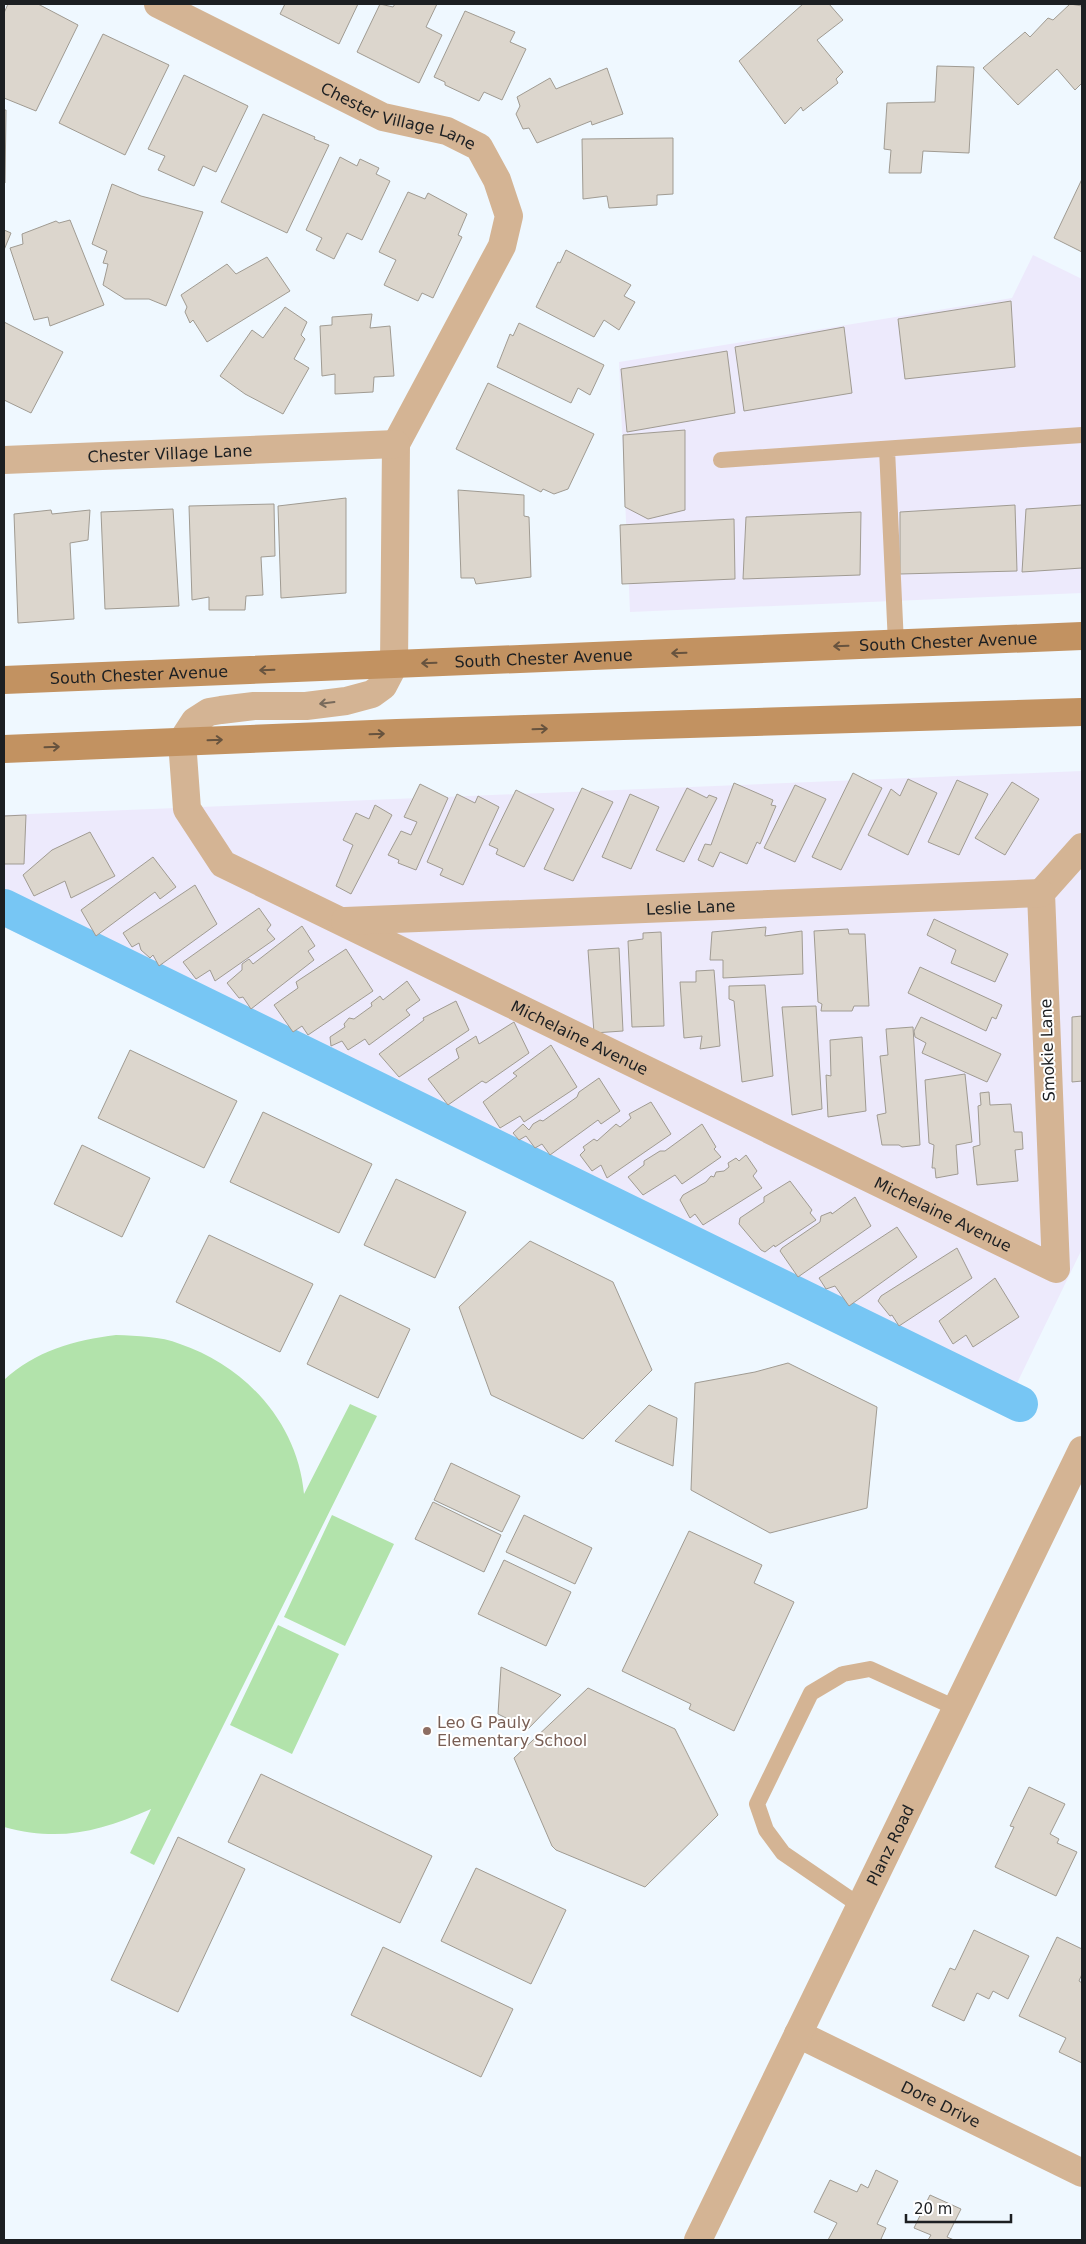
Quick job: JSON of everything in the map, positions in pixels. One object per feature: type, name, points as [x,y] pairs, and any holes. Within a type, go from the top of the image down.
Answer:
[{"type":"main road","name":"South Chester Avenue","points":[[4,680],[1082,636]]},
{"type":"main road","points":[[4,749],[182,741],[1082,712]]},
{"type":"street","name":"Chester Village Lane","points":[[158,4],[383,117],[447,131],[479,147],[497,180],[509,216],[502,246],[396,444],[394,664]]},
{"type":"street","name":"Chester Village Lane","points":[[4,460],[396,444]]},
{"type":"street","points":[[182,741],[195,721],[209,712],[254,706],[306,706],[346,701],[372,694],[384,686],[394,664]]},
{"type":"street","name":"Michelaine Avenue","points":[[182,741],[187,809],[223,864],[1056,1269]]},
{"type":"street","points":[[1041,893],[1082,847]]},
{"type":"street","name":"Leslie Lane","points":[[341,921],[1041,893]]},
{"type":"street","name":"Smokie Lane","points":[[1041,893],[1056,1269]]},
{"type":"street","name":"Planz Road","points":[[698,2240],[859,1905],[1082,1450]]},
{"type":"street","name":"Dore Drive","points":[[798,2034],[1082,2173]]},
{"type":"lane","points":[[721,460],[1082,435]]},
{"type":"lane","points":[[888,449],[896,644]]},
{"type":"lane","points":[[859,1905],[783,1853],[766,1830],[757,1804],[811,1693],[843,1674],[870,1669],[956,1708]]},
{"type":"shaded area","points":[[1033,255],[1082,279],[1082,593],[630,612],[619,362],[1012,298]]},
{"type":"shaded area","points":[[1082,771],[1082,1249],[1003,1412],[4,927],[4,815]]},
{"type":"green space","points":[[116,1335],[141,1336],[172,1341],[204,1354],[226,1367],[247,1383],[280,1422],[300,1468],[304,1494],[350,1404],[377,1416],[154,1865],[130,1853],[151,1809],[114,1824],[79,1832],[43,1834],[4,1827],[4,1380],[29,1361],[56,1348]]},
{"type":"green space","points":[[332,1515],[394,1544],[345,1646],[284,1617]]},
{"type":"green space","points":[[278,1625],[339,1654],[292,1754],[230,1725]]},
{"type":"building","points":[[8,4],[38,4],[78,25],[36,111],[4,98],[4,13]]},
{"type":"building","points":[[285,4],[358,4],[339,44],[280,14]]},
{"type":"building","points":[[380,4],[393,7],[395,4],[437,4],[426,27],[442,35],[419,83],[357,52]]},
{"type":"building","points":[[803,4],[829,4],[843,20],[817,40],[843,72],[836,79],[838,83],[803,111],[801,107],[785,124],[739,61]]},
{"type":"building","points":[[1070,4],[1082,6],[1082,83],[1075,90],[1057,69],[1018,105],[983,68],[1025,32],[1030,37],[1048,18],[1053,20]]},
{"type":"building","points":[[465,11],[515,32],[510,42],[526,49],[502,100],[484,92],[479,101],[445,85],[445,82],[434,77]]},
{"type":"building","points":[[103,34],[169,65],[125,155],[59,123]]},
{"type":"building","points":[[937,66],[974,67],[969,153],[923,151],[921,173],[889,173],[891,150],[884,149],[887,103],[935,102]]},
{"type":"building","points":[[607,68],[623,114],[592,125],[591,121],[537,143],[529,128],[523,129],[516,114],[520,106],[517,97],[550,78],[556,89]]},
{"type":"building","points":[[184,75],[248,106],[216,172],[203,166],[194,186],[158,170],[165,156],[148,149]]},
{"type":"building","points":[[4,110],[6,110],[5,183],[4,183]]},
{"type":"building","points":[[263,114],[329,145],[287,233],[221,202]]},
{"type":"building","points":[[673,138],[673,194],[657,195],[657,205],[609,208],[607,196],[583,199],[582,139]]},
{"type":"building","points":[[340,157],[357,166],[360,159],[379,168],[376,174],[390,181],[362,240],[347,233],[334,259],[316,250],[322,238],[306,230]]},
{"type":"building","points":[[1082,179],[1082,252],[1054,238]]},
{"type":"building","points":[[112,184],[141,196],[203,212],[166,306],[149,299],[125,299],[103,285],[108,264],[103,263],[107,251],[92,244]]},
{"type":"building","points":[[408,192],[425,199],[428,193],[467,214],[458,235],[462,237],[433,298],[422,293],[418,301],[384,285],[396,260],[379,252]]},
{"type":"building","points":[[70,220],[104,305],[50,326],[48,317],[34,320],[10,248],[23,244],[22,234],[56,221],[59,223]]},
{"type":"building","points":[[4,230],[11,233],[4,250]]},
{"type":"building","points":[[566,250],[631,285],[624,296],[635,302],[619,330],[604,320],[594,337],[536,307]]},
{"type":"building","points":[[267,257],[290,291],[207,342],[193,320],[190,323],[185,312],[187,307],[181,295],[227,264],[236,274]]},
{"type":"building","points":[[1011,301],[1015,367],[905,379],[898,319]]},
{"type":"building","points":[[285,307],[307,322],[301,335],[305,339],[294,359],[309,368],[283,414],[245,394],[220,376],[252,330],[263,338]]},
{"type":"building","points":[[372,314],[370,328],[390,326],[394,376],[374,377],[373,392],[335,394],[335,374],[322,376],[320,326],[332,325],[332,317]]},
{"type":"building","points":[[4,322],[63,352],[31,413],[4,400]]},
{"type":"building","points":[[519,323],[604,365],[590,395],[578,388],[571,403],[497,367],[510,334],[513,336]]},
{"type":"building","points":[[844,327],[852,393],[744,411],[735,347]]},
{"type":"building","points":[[727,351],[735,413],[627,432],[621,369]]},
{"type":"building","points":[[488,383],[594,434],[568,489],[554,494],[543,489],[541,492],[456,449]]},
{"type":"building","points":[[685,430],[685,510],[648,519],[625,507],[623,435]]},
{"type":"building","points":[[458,490],[524,495],[524,516],[529,517],[531,577],[476,584],[474,578],[461,578]]},
{"type":"building","points":[[346,498],[346,593],[281,598],[278,506]]},
{"type":"building","points":[[274,504],[275,556],[261,557],[263,595],[246,596],[245,610],[209,610],[209,597],[192,600],[189,506]]},
{"type":"building","points":[[1015,505],[1017,571],[900,574],[900,512]]},
{"type":"building","points":[[1082,505],[1082,568],[1022,572],[1026,509]]},
{"type":"building","points":[[173,509],[179,606],[105,609],[101,512]]},
{"type":"building","points":[[51,510],[52,514],[90,510],[88,540],[70,543],[74,619],[18,623],[14,514]]},
{"type":"building","points":[[861,512],[860,575],[743,579],[746,517]]},
{"type":"building","points":[[734,519],[735,579],[622,584],[620,525]]},
{"type":"building","points":[[853,773],[882,788],[841,870],[812,857]]},
{"type":"building","points":[[908,779],[937,793],[908,855],[868,835],[891,789],[900,796]]},
{"type":"building","points":[[957,780],[988,794],[959,855],[928,842]]},
{"type":"building","points":[[1012,782],[1039,799],[1005,855],[975,838]]},
{"type":"building","points":[[734,783],[773,800],[771,805],[776,806],[760,844],[757,842],[747,864],[720,852],[713,867],[698,860],[705,844],[711,845]]},
{"type":"building","points":[[420,784],[448,798],[416,870],[398,863],[399,860],[388,855],[401,831],[411,835],[417,822],[404,817]]},
{"type":"building","points":[[795,785],[826,799],[795,862],[764,848]]},
{"type":"building","points":[[582,788],[613,802],[573,881],[544,869]]},
{"type":"building","points":[[687,788],[707,798],[709,795],[717,798],[684,862],[656,850]]},
{"type":"building","points":[[516,790],[554,809],[524,867],[496,854],[498,849],[489,845]]},
{"type":"building","points":[[457,794],[475,803],[478,796],[499,807],[463,885],[440,875],[443,869],[427,862]]},
{"type":"building","points":[[630,794],[659,807],[631,869],[602,857]]},
{"type":"building","points":[[375,805],[392,815],[351,894],[336,886],[353,845],[343,840],[356,813],[369,819]]},
{"type":"building","points":[[26,815],[24,864],[4,864],[4,816]]},
{"type":"building","points":[[90,832],[115,876],[71,898],[65,881],[34,896],[23,875],[52,850]]},
{"type":"building","points":[[153,857],[176,887],[160,899],[155,892],[96,936],[81,910]]},
{"type":"building","points":[[195,885],[217,924],[159,966],[153,955],[150,958],[141,950],[139,943],[132,947],[123,933]]},
{"type":"building","points":[[259,908],[271,925],[267,930],[275,939],[215,981],[210,970],[196,979],[183,962]]},
{"type":"building","points":[[934,919],[1008,954],[995,982],[951,963],[956,950],[927,935]]},
{"type":"building","points":[[302,926],[315,946],[308,951],[314,960],[251,1009],[243,997],[239,998],[227,983],[242,970],[242,964],[249,959],[253,964]]},
{"type":"building","points":[[766,927],[765,936],[802,931],[803,974],[723,978],[723,960],[710,960],[712,932]]},
{"type":"building","points":[[848,929],[849,934],[865,934],[869,1006],[854,1006],[852,1011],[821,1011],[822,1004],[818,1002],[814,931]]},
{"type":"building","points":[[661,932],[664,1026],[632,1027],[628,941],[643,939],[643,933]]},
{"type":"building","points":[[619,948],[623,1031],[594,1033],[588,950]]},
{"type":"building","points":[[346,949],[373,991],[308,1035],[302,1026],[293,1032],[274,1005],[298,988],[296,982]]},
{"type":"building","points":[[920,967],[1002,1005],[996,1019],[992,1017],[986,1031],[908,993]]},
{"type":"building","points":[[714,970],[720,1046],[700,1049],[702,1036],[684,1038],[680,982],[696,982],[696,971]]},
{"type":"building","points":[[407,981],[420,1000],[406,1010],[410,1015],[369,1045],[365,1039],[348,1050],[342,1041],[331,1046],[330,1037],[345,1027],[344,1024],[349,1018],[354,1019],[372,1006],[371,1003],[380,996],[383,1000]]},
{"type":"building","points":[[765,985],[773,1076],[742,1082],[734,1001],[729,999],[729,986]]},
{"type":"building","points":[[456,1001],[469,1030],[399,1077],[379,1054],[424,1020],[423,1018]]},
{"type":"building","points":[[816,1006],[822,1109],[792,1115],[782,1007]]},
{"type":"building","points":[[1082,1016],[1082,1081],[1072,1082],[1072,1017]]},
{"type":"building","points":[[921,1017],[1001,1054],[987,1082],[922,1053],[926,1043],[915,1037],[914,1031]]},
{"type":"building","points":[[514,1022],[529,1053],[486,1083],[482,1081],[448,1105],[428,1079],[459,1058],[456,1049],[476,1036],[479,1044]]},
{"type":"building","points":[[913,1027],[920,1145],[902,1147],[899,1145],[882,1145],[877,1115],[886,1113],[880,1056],[888,1055],[886,1029]]},
{"type":"building","points":[[862,1037],[866,1111],[828,1117],[826,1075],[831,1076],[830,1040]]},
{"type":"building","points":[[551,1045],[577,1087],[524,1122],[520,1116],[500,1128],[483,1102],[517,1076],[513,1073]]},
{"type":"building","points":[[130,1050],[237,1101],[204,1168],[98,1118]]},
{"type":"building","points":[[965,1074],[972,1142],[956,1145],[958,1174],[936,1178],[935,1168],[932,1168],[934,1145],[929,1143],[925,1080]]},
{"type":"building","points":[[599,1078],[620,1111],[601,1124],[598,1120],[550,1155],[542,1144],[535,1148],[526,1136],[519,1140],[513,1133],[523,1124],[529,1130],[533,1124],[540,1120],[543,1121],[577,1097],[579,1092]]},
{"type":"building","points":[[989,1092],[990,1105],[1011,1104],[1014,1132],[1022,1132],[1023,1149],[1015,1150],[1018,1181],[977,1185],[973,1147],[980,1145],[978,1106],[981,1105],[980,1093]]},
{"type":"building","points":[[651,1102],[671,1134],[607,1178],[601,1165],[592,1171],[580,1155],[585,1150],[583,1147],[594,1139],[597,1141],[616,1124],[620,1127],[631,1118],[629,1114]]},
{"type":"building","points":[[263,1112],[372,1164],[339,1233],[230,1182]]},
{"type":"building","points":[[702,1124],[716,1147],[714,1149],[721,1157],[682,1184],[675,1175],[643,1195],[628,1177],[644,1165],[644,1161],[660,1151],[665,1151]]},
{"type":"building","points":[[82,1145],[150,1178],[122,1237],[54,1204]]},
{"type":"building","points":[[746,1155],[757,1171],[753,1176],[762,1188],[703,1225],[695,1214],[690,1218],[680,1200],[683,1195],[706,1182],[711,1176],[714,1177],[716,1172],[724,1171],[729,1167],[728,1163],[736,1158],[739,1161]]},
{"type":"building","points":[[396,1179],[466,1212],[435,1278],[364,1245]]},
{"type":"building","points":[[790,1181],[812,1210],[810,1213],[816,1220],[765,1252],[761,1250],[739,1224],[740,1218],[764,1202],[764,1197]]},
{"type":"building","points":[[855,1197],[871,1226],[798,1277],[780,1251],[782,1248],[820,1222],[821,1216],[831,1212],[832,1214]]},
{"type":"building","points":[[897,1227],[917,1257],[849,1306],[835,1286],[826,1289],[819,1278]]},
{"type":"building","points":[[209,1235],[313,1284],[280,1352],[176,1302]]},
{"type":"building","points":[[530,1241],[613,1282],[652,1370],[583,1439],[491,1395],[459,1307]]},
{"type":"building","points":[[957,1248],[972,1278],[899,1326],[892,1315],[890,1316],[878,1301],[881,1296]]},
{"type":"building","points":[[995,1278],[1019,1317],[973,1347],[966,1335],[953,1344],[939,1321]]},
{"type":"building","points":[[340,1295],[410,1329],[378,1398],[307,1364]]},
{"type":"building","points":[[788,1363],[877,1407],[867,1508],[770,1533],[691,1490],[695,1383],[755,1372]]},
{"type":"building","points":[[649,1405],[677,1418],[673,1466],[615,1441]]},
{"type":"building","points":[[451,1463],[520,1496],[502,1532],[434,1500]]},
{"type":"building","points":[[433,1502],[501,1535],[484,1572],[415,1539]]},
{"type":"building","points":[[524,1515],[592,1548],[575,1584],[506,1552]]},
{"type":"building","points":[[689,1531],[762,1565],[754,1583],[794,1602],[734,1731],[689,1709],[691,1704],[622,1671]]},
{"type":"building","points":[[504,1560],[571,1592],[546,1646],[478,1614]]},
{"type":"building","points":[[501,1667],[561,1695],[528,1729],[498,1714]]},
{"type":"building","points":[[588,1688],[675,1729],[718,1815],[645,1887],[556,1850],[552,1846],[514,1758]]},
{"type":"building","points":[[261,1774],[432,1856],[400,1923],[228,1842]]},
{"type":"building","points":[[1029,1787],[1065,1804],[1050,1834],[1059,1839],[1057,1843],[1077,1852],[1056,1896],[995,1867],[1014,1827],[1010,1826]]},
{"type":"building","points":[[178,1837],[245,1869],[178,2012],[111,1980]]},
{"type":"building","points":[[476,1868],[566,1910],[531,1984],[441,1941]]},
{"type":"building","points":[[974,1930],[1029,1956],[1008,1999],[993,1991],[989,1999],[977,1993],[964,2021],[932,2006],[950,1968],[955,1970]]},
{"type":"building","points":[[1057,1937],[1082,1949],[1082,1974],[1079,1981],[1082,1983],[1082,2063],[1059,2052],[1066,2038],[1019,2016]]},
{"type":"building","points":[[383,1947],[513,2009],[481,2077],[351,2015]]},
{"type":"building","points":[[876,2170],[898,2181],[877,2224],[886,2228],[881,2239],[884,2240],[828,2240],[837,2223],[814,2212],[830,2180],[857,2192],[861,2184],[868,2188]]},
{"type":"building","points":[[930,2195],[961,2209],[947,2237],[954,2240],[928,2240],[931,2235],[914,2228]]},
{"type":"waterway","points":[[4,907],[1020,1404]]},
{"type":"place","name":"Leo G Pauly Elementary School","points":[[427,1731]]}]
